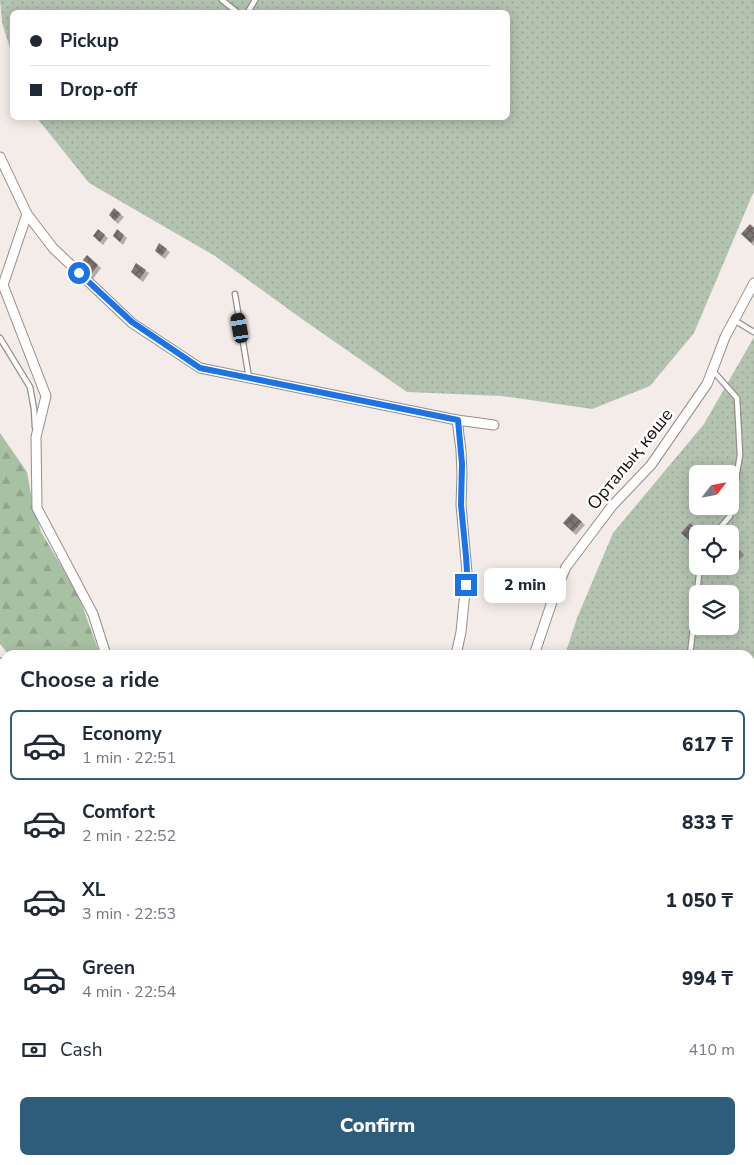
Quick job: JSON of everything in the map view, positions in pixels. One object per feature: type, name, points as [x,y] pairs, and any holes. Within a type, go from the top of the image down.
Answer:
[{"type":"street","points":[[0,157],[27,214],[53,248],[132,322],[200,368],[458,420],[494,425]]},
{"type":"street","points":[[27,214],[3,284],[46,396],[36,437],[37,508],[93,614],[104,650]]},
{"type":"street","name":"Орталық көше","points":[[536,650],[556,590],[566,567],[612,506],[651,465],[707,384],[725,337],[754,283]]},
{"type":"street","points":[[457,650],[461,632],[467,572],[461,505],[462,475],[458,420]]},
{"type":"lane","points":[[222,0],[234,10]]},
{"type":"lane","points":[[235,294],[249,378]]},
{"type":"lane","points":[[734,320],[754,332]]},
{"type":"lane","points":[[0,338],[30,387],[36,437]]},
{"type":"lane","points":[[713,370],[737,398],[740,455],[730,516],[722,525]]},
{"type":"lane","points":[[691,650],[699,575]]},
{"type":"green space","points":[[0,0],[754,0],[754,191],[694,333],[650,386],[592,409],[502,396],[407,392],[215,256],[89,183],[39,120],[510,120],[510,10],[10,10],[10,48],[2,22]]},
{"type":"green space","points":[[754,337],[754,650],[567,650],[577,618],[613,533],[704,424]]},
{"type":"green space","points":[[0,433],[27,472],[41,532],[78,594],[98,650],[5,650],[0,644]]},
{"type":"building","points":[[114,208],[121,214],[115,221],[109,215]]},
{"type":"building","points":[[750,224],[754,228],[754,240],[751,243],[741,234]]},
{"type":"building","points":[[98,229],[105,235],[100,242],[93,236]]},
{"type":"building","points":[[117,229],[124,235],[120,242],[113,236]]},
{"type":"building","points":[[159,243],[167,249],[162,256],[155,251]]},
{"type":"building","points":[[87,255],[98,265],[90,276],[78,266]]},
{"type":"building","points":[[136,263],[146,270],[140,279],[131,272]]},
{"type":"building","points":[[572,513],[582,522],[573,532],[563,523]]},
{"type":"building","points":[[690,523],[692,525],[689,525],[689,540],[681,533]]},
{"type":"route","points":[[79,273],[132,322],[200,368],[458,420],[462,464],[461,505],[466,556],[466,585]]}]
